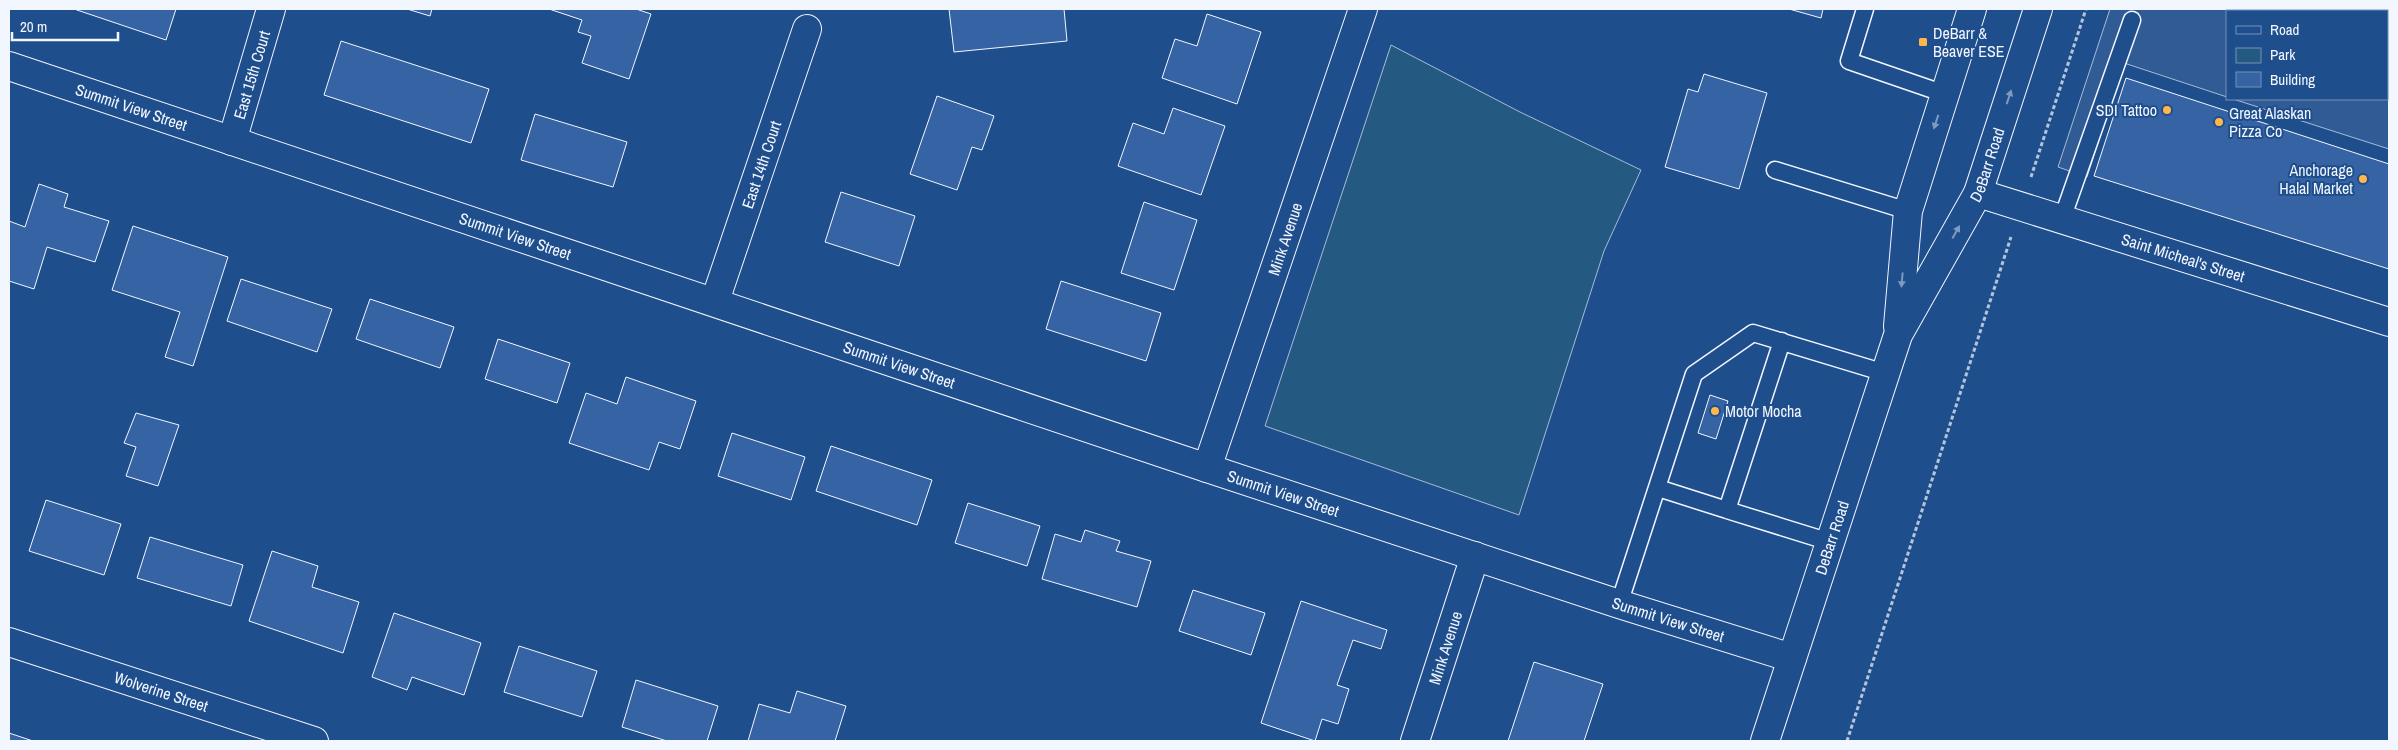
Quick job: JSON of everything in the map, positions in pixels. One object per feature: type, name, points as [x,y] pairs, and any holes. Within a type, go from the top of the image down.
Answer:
[{"type":"street","name":"East 15th Court","points":[[232,141],[272,9]]},
{"type":"street","name":"Mink Avenue","points":[[1207,468],[1363,9]]},
{"type":"street","name":"DeBarr Road","points":[[1898,335],[1908,211],[1972,9]]},
{"type":"street","name":"DeBarr Road","points":[[1765,741],[1898,335],[1978,193],[2038,9]]},
{"type":"street","name":"East 14th Court","points":[[715,301],[807,29]]},
{"type":"street","name":"Summit View Street","points":[[9,66],[715,301],[1207,468],[1619,604],[1792,658]]},
{"type":"street","name":"Saint Micheal's Street","points":[[1978,193],[2389,322]]},
{"type":"street","name":"Mink Avenue","points":[[1415,741],[1475,556]]},
{"type":"street","name":"Wolverine Street","points":[[9,642],[314,741]]},
{"type":"lane","points":[[1865,9],[1849,60],[1945,94]]},
{"type":"lane","points":[[2062,219],[2132,20]]},
{"type":"lane","points":[[1775,170],[1908,211]]},
{"type":"lane","points":[[1619,604],[1694,374],[1753,333],[1885,373]]},
{"type":"lane","points":[[1727,510],[1782,341]]},
{"type":"lane","points":[[1658,488],[1830,542]]},
{"type":"path","points":[[1847,741],[2086,9]]},
{"type":"green space","points":[[1391,45],[1520,112],[1641,170],[1604,251],[1519,515],[1265,426]]},
{"type":"shaded area","points":[[2110,9],[2389,9],[2389,149],[2236,100],[2388,100],[2388,10],[2226,10],[2226,97],[2124,63],[2087,177],[2058,167]]},
{"type":"building","points":[[74,9],[176,9],[166,40]]},
{"type":"building","points":[[407,9],[432,9],[430,16]]},
{"type":"building","points":[[549,9],[636,9],[651,14],[629,79],[582,63],[591,36],[578,32],[582,20]]},
{"type":"building","points":[[949,9],[1064,9],[1067,41],[954,52]]},
{"type":"building","points":[[1789,9],[1823,9],[1821,18]]},
{"type":"building","points":[[1207,14],[1261,32],[1237,104],[1162,78],[1175,39],[1197,46]]},
{"type":"building","points":[[341,41],[489,89],[471,143],[324,95]]},
{"type":"building","points":[[1704,74],[1767,93],[1739,189],[1665,167],[1688,89],[1698,92]]},
{"type":"building","points":[[2126,78],[2389,164],[2389,269],[2094,176]]},
{"type":"building","points":[[937,96],[994,116],[982,150],[972,147],[957,190],[910,174]]},
{"type":"building","points":[[1173,108],[1225,126],[1201,195],[1118,166],[1133,123],[1164,134]]},
{"type":"building","points":[[535,114],[627,142],[613,187],[521,160]]},
{"type":"building","points":[[39,184],[68,194],[64,207],[109,221],[95,262],[47,247],[34,289],[9,281],[9,221],[25,227]]},
{"type":"building","points":[[841,192],[915,216],[899,266],[825,242]]},
{"type":"building","points":[[1144,202],[1197,220],[1174,290],[1121,273]]},
{"type":"building","points":[[133,226],[228,257],[193,366],[165,357],[180,312],[112,290]]},
{"type":"building","points":[[241,279],[332,309],[317,352],[227,321]]},
{"type":"building","points":[[1061,281],[1161,313],[1146,361],[1046,329]]},
{"type":"building","points":[[370,299],[454,327],[440,368],[356,339]]},
{"type":"building","points":[[498,339],[570,363],[557,403],[485,379]]},
{"type":"building","points":[[626,377],[696,401],[680,449],[659,442],[649,470],[569,443],[586,393],[617,404]]},
{"type":"building","points":[[1710,395],[1728,401],[1716,439],[1698,433]]},
{"type":"building","points":[[136,413],[179,425],[158,486],[126,476],[136,447],[124,443]]},
{"type":"building","points":[[732,433],[805,457],[791,500],[718,476]]},
{"type":"building","points":[[831,446],[932,480],[917,525],[816,491]]},
{"type":"building","points":[[46,500],[121,524],[104,575],[29,551]]},
{"type":"building","points":[[968,503],[1040,526],[1027,566],[955,543]]},
{"type":"building","points":[[1085,530],[1120,541],[1116,551],[1151,561],[1137,607],[1042,579],[1055,534],[1081,542]]},
{"type":"building","points":[[150,537],[243,565],[231,606],[137,578]]},
{"type":"building","points":[[272,551],[318,566],[312,587],[359,602],[343,653],[249,621]]},
{"type":"building","points":[[1193,590],[1265,613],[1251,655],[1179,631]]},
{"type":"building","points":[[1301,601],[1387,630],[1381,649],[1353,640],[1337,685],[1349,689],[1338,724],[1322,719],[1315,741],[1261,723]]},
{"type":"building","points":[[394,613],[481,643],[464,695],[412,677],[407,690],[372,677]]},
{"type":"building","points":[[519,646],[597,671],[582,717],[504,692]]},
{"type":"building","points":[[1534,662],[1603,684],[1584,741],[1508,741]]},
{"type":"building","points":[[636,680],[718,706],[707,741],[667,741],[622,727]]},
{"type":"building","points":[[797,691],[846,706],[835,741],[748,741],[759,704],[790,713]]},
{"type":"building","points":[[9,733],[33,741],[9,741]]},
{"type":"place","name":"DeBarr & Beaver ESE","points":[[1923,42]]},
{"type":"place","name":"SDI Tattoo","points":[[2167,110]]},
{"type":"place","name":"Great Alaskan Pizza Co","points":[[2219,122]]},
{"type":"place","name":"Anchorage Halal Market","points":[[2363,179]]},
{"type":"place","name":"Motor Mocha","points":[[1715,411]]}]
